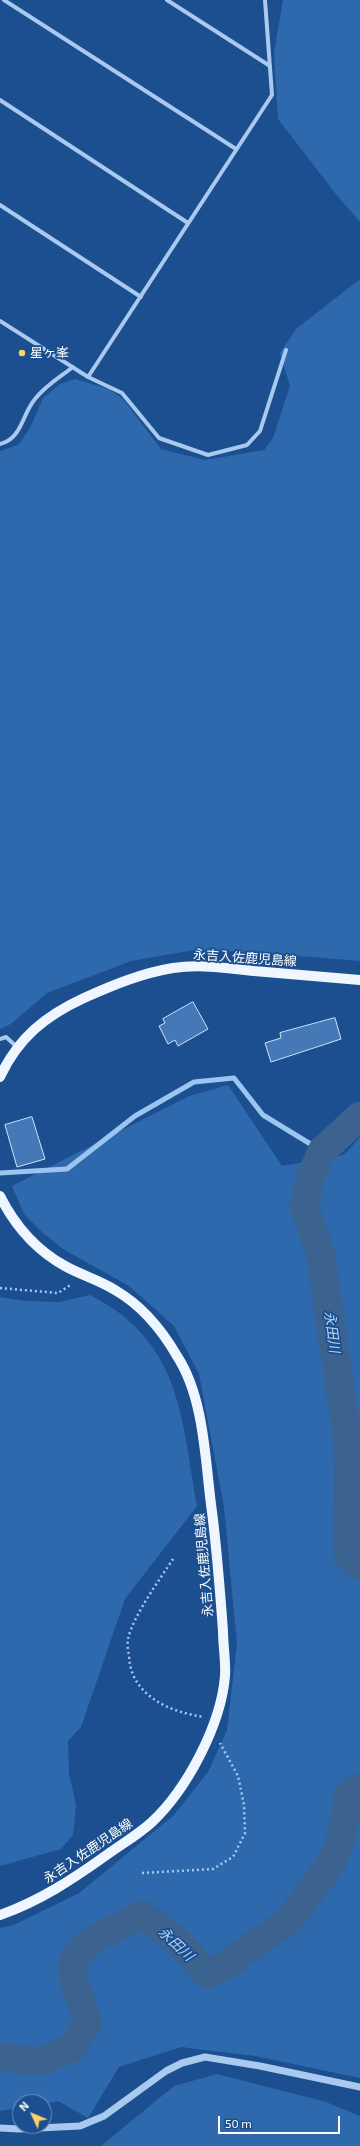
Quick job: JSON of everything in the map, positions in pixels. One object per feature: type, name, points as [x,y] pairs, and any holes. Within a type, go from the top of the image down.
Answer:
[{"type":"main road","name":"永吉入佐鹿児島線","points":[[0,1077],[7,1063],[18,1047],[34,1028],[77,1002],[116,984],[147,974],[174,968],[211,967],[360,980]]},
{"type":"main road","name":"永吉入佐鹿児島線","points":[[0,1196],[12,1218],[26,1236],[43,1251],[64,1266],[114,1290],[131,1301],[154,1322],[178,1357],[191,1384],[198,1411],[220,1571],[225,1675],[220,1706],[202,1751],[190,1775],[166,1807],[150,1823],[65,1884],[24,1907],[0,1915]]},
{"type":"street","points":[[4,0],[236,149]]},
{"type":"street","points":[[168,0],[270,66]]},
{"type":"street","points":[[88,377],[272,95],[265,0]]},
{"type":"street","points":[[0,100],[188,223]]},
{"type":"street","points":[[0,205],[141,297]]},
{"type":"street","points":[[0,321],[88,377],[114,387],[128,398],[153,433],[159,438],[208,455],[247,445],[260,431],[286,350]]},
{"type":"street","points":[[0,444],[12,438],[21,427],[33,400],[42,391],[73,367]]},
{"type":"street","points":[[0,1039],[6,1037],[18,1047]]},
{"type":"street","points":[[0,2128],[19,2129],[80,2126],[104,2116],[166,2071],[182,2063],[205,2058],[260,2066],[360,2087]]},
{"type":"path","points":[[0,1288],[58,1293],[85,1276]]},
{"type":"path","points":[[173,1559],[141,1609],[128,1639],[129,1668],[141,1688],[159,1704],[184,1715],[214,1719]]},
{"type":"path","points":[[142,1873],[213,1869],[233,1857],[245,1833],[244,1805],[238,1776],[219,1742]]},
{"type":"shaded area","points":[[283,0],[360,0],[360,222],[335,193],[278,119],[274,53]]},
{"type":"shaded area","points":[[360,279],[360,961],[252,952],[194,950],[131,961],[47,993],[11,1024],[0,1029],[0,451],[18,445],[30,428],[43,398],[60,384],[75,379],[109,389],[123,399],[161,449],[205,460],[264,450],[273,438],[290,386],[280,353],[296,329]]},
{"type":"shaded area","points":[[228,1085],[282,1166],[344,1155],[360,1137],[360,2078],[255,2056],[181,2047],[119,2067],[88,2118],[58,2101],[52,2102],[52,2094],[12,2094],[12,2109],[0,2111],[0,1928],[14,1925],[79,1893],[173,1816],[208,1772],[227,1730],[237,1644],[224,1507],[199,1374],[174,1326],[129,1286],[63,1249],[44,1234],[24,1214],[12,1186],[189,1096]]},
{"type":"shaded area","points":[[90,1295],[120,1314],[143,1335],[160,1358],[172,1384],[180,1412],[197,1506],[125,1599],[81,1727],[68,1741],[69,1773],[76,1805],[73,1835],[61,1849],[0,1866],[0,1297],[25,1301],[59,1302]]},
{"type":"shaded area","points":[[217,2074],[326,2102],[360,2116],[360,2146],[101,2146],[174,2086]]},
{"type":"building","points":[[193,1002],[208,1029],[178,1046],[175,1040],[168,1044],[159,1026],[165,1023],[163,1019]]},
{"type":"building","points":[[335,1018],[341,1039],[271,1062],[265,1043],[281,1038],[280,1033]]},
{"type":"building","points":[[32,1117],[45,1159],[17,1167],[5,1125]]},
{"type":"waterway","points":[[0,1173],[67,1169],[135,1116],[194,1082],[234,1078],[263,1115],[322,1151]]},
{"type":"waterway","name":"永田川","points":[[360,1116],[322,1151],[311,1176],[304,1205],[320,1252],[349,1449],[348,1554],[360,1566]]},
{"type":"waterway","name":"永田川","points":[[0,2057],[39,2062],[72,2048],[88,2023],[76,1988],[72,1970],[74,1960],[89,1943],[112,1929],[143,1915],[177,1941],[208,1974],[226,1965],[289,1920],[333,1861],[342,1835],[348,1796],[360,1787]]},
{"type":"place","name":"星ヶ峯","points":[[22,353]]}]
